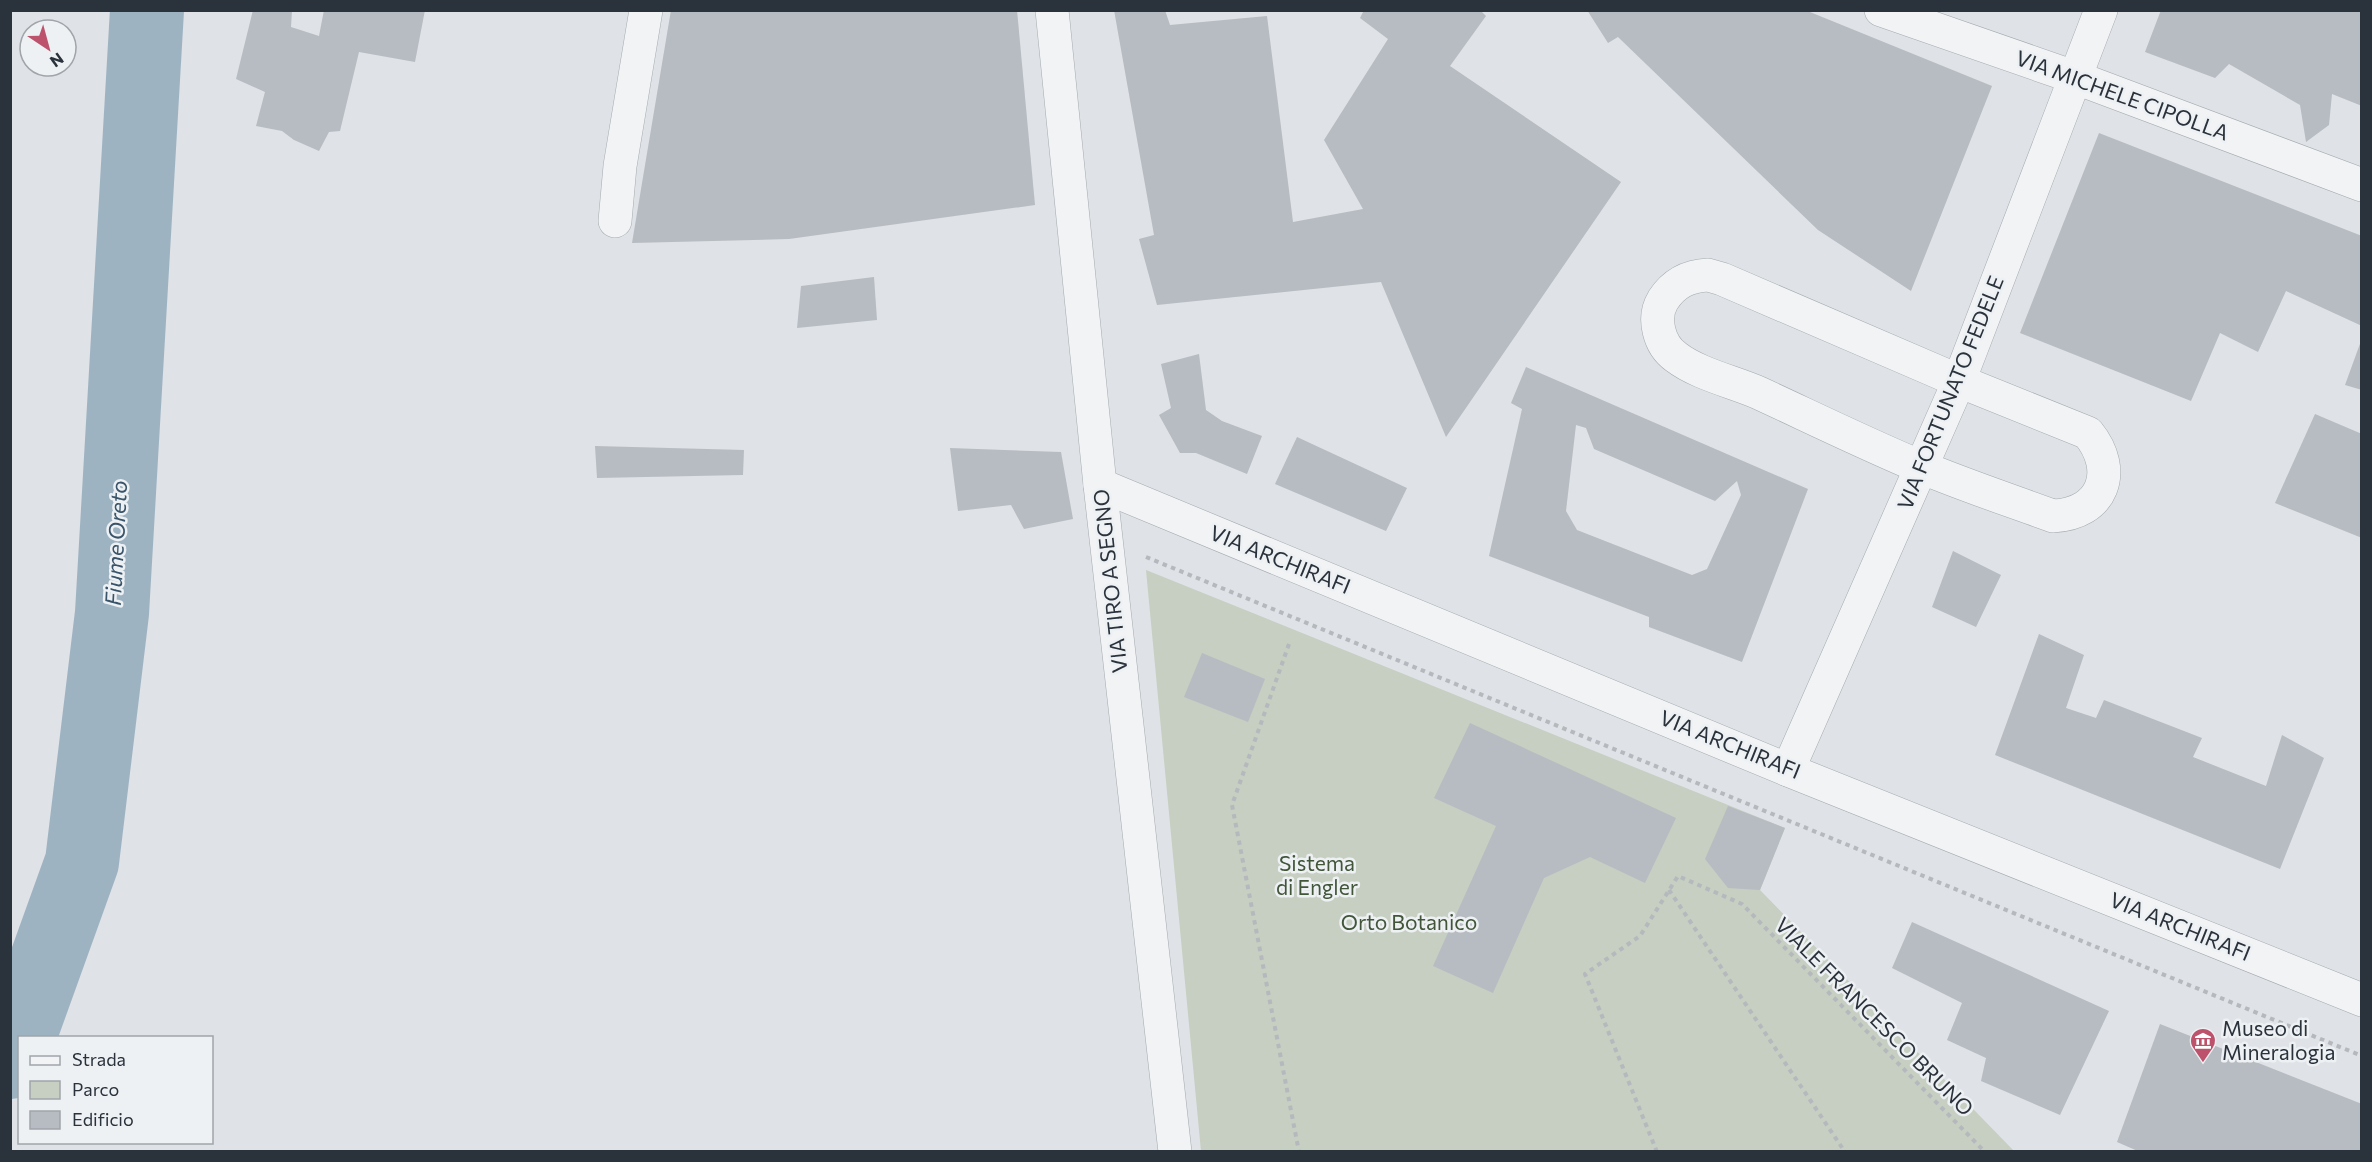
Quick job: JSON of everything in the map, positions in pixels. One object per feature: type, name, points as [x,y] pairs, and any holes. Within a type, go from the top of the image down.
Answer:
[{"type":"street","points":[[615,221],[620,166],[646,10]]},
{"type":"street","name":"VIA TIRO A SEGNO","points":[[1052,10],[1100,485],[1175,1152]]},
{"type":"street","name":"VIA MICHELE CIPOLLA","points":[[1881,10],[2074,77],[2361,185]]},
{"type":"street","name":"VIA FORTUNATO FEDELE","points":[[1788,770],[1959,381],[2101,10]]},
{"type":"street","points":[[1708,275],[1959,381],[2088,433],[2098,445],[2105,473],[2102,488],[2093,500],[2082,510],[2068,515],[2053,516],[1922,467],[1675,357],[1665,346],[1659,333],[1658,318],[1661,304],[1669,291],[1680,282],[1694,276],[1708,275]]},
{"type":"street","name":"VIA ARCHIRAFI","points":[[1100,485],[1788,770],[2361,1000]]},
{"type":"path","points":[[1107,541],[2361,1056]]},
{"type":"path","points":[[1289,644],[1232,805],[1299,1152]]},
{"type":"path","name":"VIALE FRANCESCO BRUNO","points":[[1669,890],[1678,876],[1742,904],[1985,1152]]},
{"type":"path","points":[[1658,1152],[1585,974],[1640,936],[1669,890],[1845,1152]]},
{"type":"green space","name":"Orto Botanico","points":[[1146,570],[1785,828],[1760,890],[2014,1151],[1201,1151]]},
{"type":"building","points":[[253,10],[292,10],[291,27],[319,36],[324,10],[425,10],[415,62],[359,52],[340,131],[329,132],[319,151],[294,140],[282,131],[256,126],[265,92],[236,79]]},
{"type":"building","points":[[671,10],[1017,10],[1035,205],[789,239],[632,243]]},
{"type":"building","points":[[1114,10],[1165,10],[1170,25],[1267,16],[1293,222],[1363,209],[1324,140],[1388,39],[1360,18],[1364,10],[1480,10],[1486,16],[1450,66],[1621,182],[1446,437],[1381,282],[1157,305],[1139,239],[1154,235]]},
{"type":"building","points":[[1587,10],[1805,10],[1992,86],[1911,291],[1818,230],[1618,37],[1608,43]]},
{"type":"building","points":[[2161,10],[2362,10],[2362,106],[2332,94],[2329,125],[2306,142],[2300,105],[2229,64],[2215,78],[2145,52]]},
{"type":"building","points":[[2099,133],[2362,236],[2362,326],[2286,291],[2258,352],[2220,333],[2191,401],[2020,333]]},
{"type":"building","points":[[874,277],[877,320],[797,328],[801,286]]},
{"type":"building","points":[[2362,341],[2362,390],[2345,385]]},
{"type":"building","points":[[1199,354],[1206,410],[1222,421],[1262,436],[1247,474],[1196,453],[1180,453],[1159,415],[1171,408],[1161,364]]},
{"type":"building","points":[[1526,367],[1808,489],[1742,662],[1649,627],[1649,617],[1489,556],[1522,409],[1511,403]],"holes":[[[1576,425],[1586,428],[1594,449],[1715,501],[1737,481],[1741,495],[1707,569],[1692,575],[1577,530],[1566,511]]]},
{"type":"building","points":[[2315,414],[2362,434],[2362,538],[2275,503]]},
{"type":"building","points":[[1297,437],[1407,488],[1386,531],[1275,484]]},
{"type":"building","points":[[595,446],[744,450],[743,475],[597,478]]},
{"type":"building","points":[[950,448],[1061,452],[1073,519],[1024,529],[1011,505],[958,511]]},
{"type":"building","points":[[1953,551],[2001,575],[1976,627],[1932,607]]},
{"type":"building","points":[[2039,634],[2084,655],[2066,708],[2096,718],[2104,700],[2202,738],[2193,757],[2266,786],[2282,735],[2324,758],[2280,869],[1995,755]]},
{"type":"building","points":[[1202,653],[1265,679],[1248,722],[1184,697]]},
{"type":"building","points":[[1470,723],[1676,818],[1645,883],[1590,857],[1544,878],[1493,993],[1433,966],[1496,826],[1434,798]]},
{"type":"building","points":[[1728,806],[1785,828],[1760,890],[1728,888],[1705,859]]},
{"type":"building","points":[[1912,922],[2109,1011],[2060,1115],[1981,1081],[1986,1058],[1947,1040],[1962,1003],[1892,968]]},
{"type":"building","name":"Museo di Mineralogia","points":[[2160,1024],[2362,1104],[2362,1152],[2140,1152],[2117,1142]]},
{"type":"waterway","name":"Fiume Oreto","points":[[19,1036],[82,862],[112,613],[147,10]]},
{"type":"waterway","name":"Fiume Oreto","points":[[10,1062],[18,1040]]},
{"type":"place","name":"Museo di Mineralogia","points":[[2203,1064]]},
{"type":"park label","name":"Sistema di Engler","points":[[1317,876]]}]
